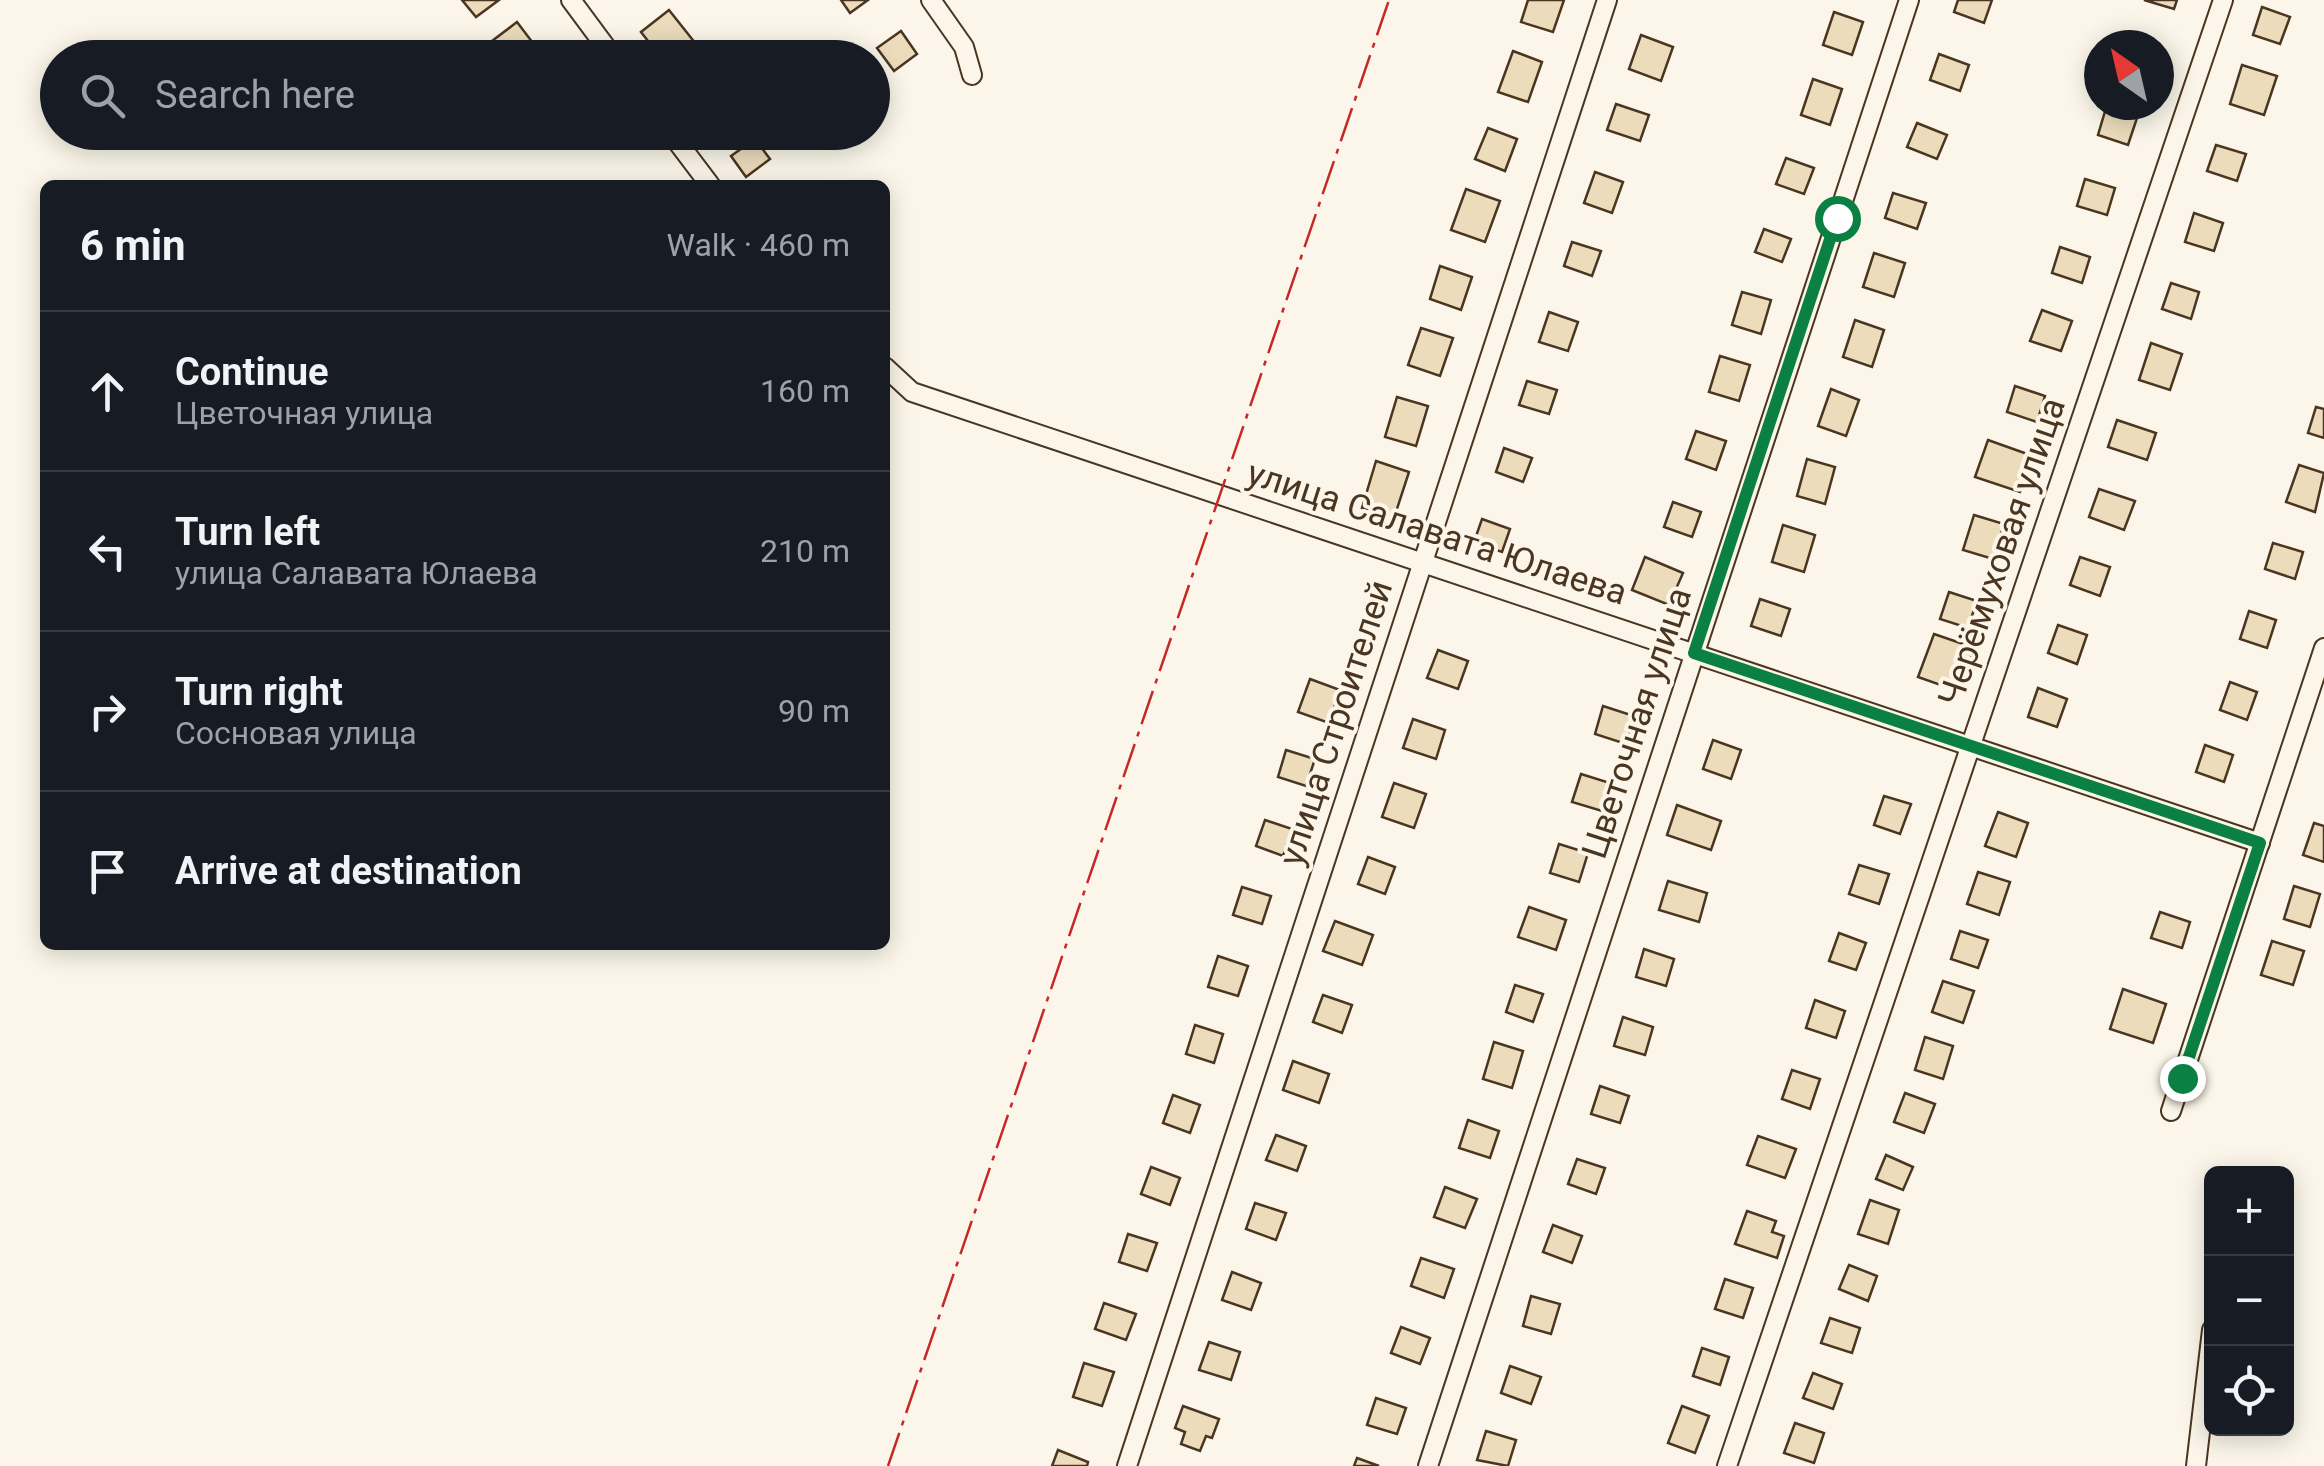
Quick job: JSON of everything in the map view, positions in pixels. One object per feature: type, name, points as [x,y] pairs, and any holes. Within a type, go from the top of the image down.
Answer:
[{"type":"street","points":[[571,0],[601,40]]},
{"type":"street","points":[[931,0],[964,47],[972,76]]},
{"type":"street","name":"улица Строителей","points":[[1127,1466],[1606,0]]},
{"type":"street","name":"Цветочная улица","points":[[1428,1466],[1909,0]]},
{"type":"street","name":"Черёмуховая улица","points":[[1727,1466],[2223,0]]},
{"type":"street","points":[[684,150],[706,180]]},
{"type":"street","name":"улица Салавата Юлаева","points":[[890,372],[912,392],[2260,843]]},
{"type":"street","points":[[2171,1111],[2324,648]]},
{"type":"street","points":[[2196,1466],[2210,1346]]},
{"type":"building","points":[[462,0],[499,0],[476,17]]},
{"type":"building","points":[[841,0],[868,0],[850,13]]},
{"type":"building","points":[[1528,0],[1564,0],[1553,32],[1521,22]]},
{"type":"building","points":[[1958,0],[1992,0],[1984,23],[1954,12]]},
{"type":"building","points":[[2144,0],[2177,0],[2174,9]]},
{"type":"building","points":[[2262,7],[2290,17],[2280,44],[2253,35]]},
{"type":"building","points":[[669,10],[693,40],[647,40],[641,32]]},
{"type":"building","points":[[1834,12],[1863,22],[1852,55],[1823,45]]},
{"type":"building","points":[[517,22],[531,40],[493,40]]},
{"type":"building","points":[[901,31],[917,54],[894,71],[888,40]]},
{"type":"building","points":[[1641,35],[1673,47],[1661,81],[1629,69]]},
{"type":"building","points":[[1513,51],[1542,62],[1528,102],[1498,92]]},
{"type":"building","points":[[1939,54],[1969,65],[1960,91],[1930,80]]},
{"type":"building","points":[[2242,65],[2277,76],[2264,115],[2230,104]]},
{"type":"building","points":[[1813,79],[1842,89],[1830,125],[1801,115]]},
{"type":"building","points":[[1616,104],[1649,115],[1640,141],[1607,130]]},
{"type":"building","points":[[2102,120],[2136,120],[2128,145],[2098,135]]},
{"type":"building","points":[[1917,123],[1947,135],[1937,159],[1907,147]]},
{"type":"building","points":[[1488,128],[1517,139],[1505,171],[1475,159]]},
{"type":"building","points":[[2216,145],[2246,154],[2237,181],[2207,171]]},
{"type":"building","points":[[739,150],[763,150],[770,159],[746,177],[731,156]]},
{"type":"building","points":[[1786,158],[1814,168],[1804,194],[1776,184]]},
{"type":"building","points":[[1595,172],[1623,182],[1612,213],[1584,203]]},
{"type":"building","points":[[2085,179],[2115,188],[2107,215],[2077,206]]},
{"type":"building","points":[[1466,189],[1500,201],[1485,242],[1451,230]]},
{"type":"building","points":[[1893,193],[1926,203],[1917,229],[1885,218]]},
{"type":"building","points":[[2194,213],[2223,223],[2214,251],[2185,242]]},
{"type":"building","points":[[1764,229],[1791,239],[1782,262],[1755,252]]},
{"type":"building","points":[[1572,242],[1601,251],[1592,276],[1564,266]]},
{"type":"building","points":[[2060,247],[2090,257],[2082,283],[2052,273]]},
{"type":"building","points":[[1874,253],[1905,263],[1894,297],[1863,287]]},
{"type":"building","points":[[1440,266],[1472,277],[1461,310],[1430,299]]},
{"type":"building","points":[[2171,283],[2199,292],[2191,319],[2162,309]]},
{"type":"building","points":[[1742,292],[1771,300],[1761,334],[1732,325]]},
{"type":"building","points":[[2042,310],[2072,321],[2061,351],[2030,341]]},
{"type":"building","points":[[1549,312],[1578,322],[1568,351],[1539,342]]},
{"type":"building","points":[[1855,320],[1884,330],[1872,367],[1843,357]]},
{"type":"building","points":[[1421,328],[1453,338],[1440,376],[1408,365]]},
{"type":"building","points":[[2151,343],[2182,354],[2170,390],[2139,380]]},
{"type":"building","points":[[1720,356],[1750,365],[1739,401],[1709,392]]},
{"type":"building","points":[[1527,381],[1557,390],[1549,414],[1519,405]]},
{"type":"building","points":[[2015,386],[2045,396],[2037,422],[2007,412]]},
{"type":"building","points":[[1831,389],[1859,400],[1846,436],[1818,426]]},
{"type":"building","points":[[1397,397],[1428,406],[1416,446],[1385,437]]},
{"type":"building","points":[[2316,407],[2324,409],[2324,438],[2308,433]]},
{"type":"building","points":[[2117,420],[2156,433],[2147,460],[2108,447]]},
{"type":"building","points":[[1696,431],[1726,441],[1716,470],[1686,459]]},
{"type":"building","points":[[1988,440],[2033,456],[2020,492],[1975,477]]},
{"type":"building","points":[[1504,448],[1532,458],[1523,482],[1496,472]]},
{"type":"building","points":[[1807,459],[1835,467],[1825,504],[1797,496]]},
{"type":"building","points":[[1376,461],[1409,472],[1394,518],[1362,508]]},
{"type":"building","points":[[2299,465],[2324,473],[2315,512],[2286,502]]},
{"type":"building","points":[[2099,489],[2135,501],[2124,530],[2089,517]]},
{"type":"building","points":[[1673,502],[1701,512],[1692,537],[1664,527]]},
{"type":"building","points":[[1974,515],[2004,524],[1993,559],[1963,550]]},
{"type":"building","points":[[1482,519],[1510,529],[1502,552],[1474,542]]},
{"type":"building","points":[[1783,525],[1815,535],[1804,572],[1772,562]]},
{"type":"building","points":[[2273,543],[2303,552],[2295,579],[2265,569]]},
{"type":"building","points":[[1645,557],[1683,573],[1669,605],[1632,590]]},
{"type":"building","points":[[2080,557],[2110,567],[2100,596],[2070,585]]},
{"type":"building","points":[[1949,592],[1977,601],[1968,628],[1940,619]]},
{"type":"building","points":[[1760,599],[1790,609],[1781,636],[1751,626]]},
{"type":"building","points":[[2249,611],[2276,620],[2267,648],[2240,639]]},
{"type":"building","points":[[2058,625],[2087,635],[2077,664],[2048,653]]},
{"type":"building","points":[[1934,634],[1975,648],[1965,675],[1955,671],[1949,688],[1918,677]]},
{"type":"building","points":[[1438,650],[1468,661],[1458,689],[1427,678]]},
{"type":"building","points":[[1310,679],[1340,690],[1329,723],[1298,712]]},
{"type":"building","points":[[2230,682],[2257,692],[2247,720],[2220,710]]},
{"type":"building","points":[[2038,688],[2067,699],[2057,727],[2028,717]]},
{"type":"building","points":[[1603,706],[1634,716],[1626,744],[1595,734]]},
{"type":"building","points":[[1413,719],[1445,730],[1436,759],[1403,748]]},
{"type":"building","points":[[1713,740],[1741,750],[1731,779],[1703,769]]},
{"type":"building","points":[[2205,745],[2233,755],[2224,782],[2196,772]]},
{"type":"building","points":[[1286,750],[1315,759],[1306,786],[1278,777]]},
{"type":"building","points":[[1581,774],[1610,783],[1602,811],[1572,802]]},
{"type":"building","points":[[1394,783],[1426,794],[1414,828],[1382,817]]},
{"type":"building","points":[[1884,796],[1911,804],[1900,834],[1874,825]]},
{"type":"building","points":[[1677,805],[1721,821],[1711,850],[1667,835]]},
{"type":"building","points":[[1998,812],[2028,823],[2016,857],[1985,846]]},
{"type":"building","points":[[1265,820],[1292,829],[1283,856],[1256,846]]},
{"type":"building","points":[[2314,823],[2324,826],[2324,862],[2303,855]]},
{"type":"building","points":[[1559,844],[1588,853],[1579,882],[1550,873]]},
{"type":"building","points":[[1368,857],[1395,867],[1385,894],[1358,884]]},
{"type":"building","points":[[1859,865],[1889,874],[1879,904],[1849,894]]},
{"type":"building","points":[[1978,872],[2010,882],[1999,915],[1967,904]]},
{"type":"building","points":[[1668,881],[1707,893],[1699,922],[1659,910]]},
{"type":"building","points":[[2294,886],[2320,894],[2310,927],[2284,919]]},
{"type":"building","points":[[1242,887],[1271,896],[1262,924],[1233,915]]},
{"type":"building","points":[[1529,907],[1566,920],[1556,950],[1518,937]]},
{"type":"building","points":[[2160,912],[2190,922],[2182,948],[2151,938]]},
{"type":"building","points":[[1335,921],[1373,935],[1362,965],[1323,951]]},
{"type":"building","points":[[1960,931],[1988,940],[1978,968],[1951,959]]},
{"type":"building","points":[[1839,933],[1866,943],[1856,970],[1829,961]]},
{"type":"building","points":[[2272,941],[2304,951],[2293,985],[2261,975]]},
{"type":"building","points":[[1644,949],[1674,959],[1666,986],[1636,977]]},
{"type":"building","points":[[1218,956],[1248,966],[1238,996],[1208,987]]},
{"type":"building","points":[[1943,981],[1974,991],[1963,1023],[1932,1012]]},
{"type":"building","points":[[1515,985],[1543,994],[1533,1022],[1506,1012]]},
{"type":"building","points":[[2123,989],[2166,1004],[2153,1043],[2110,1029]]},
{"type":"building","points":[[1323,995],[1352,1005],[1342,1033],[1313,1022]]},
{"type":"building","points":[[1815,1000],[1845,1011],[1836,1038],[1806,1028]]},
{"type":"building","points":[[1623,1017],[1653,1027],[1645,1055],[1614,1046]]},
{"type":"building","points":[[1195,1025],[1223,1034],[1214,1063],[1186,1054]]},
{"type":"building","points":[[1925,1037],[1953,1046],[1943,1079],[1915,1070]]},
{"type":"building","points":[[1494,1042],[1523,1051],[1512,1088],[1483,1079]]},
{"type":"building","points":[[1293,1061],[1329,1074],[1319,1103],[1283,1090]]},
{"type":"building","points":[[1792,1070],[1820,1079],[1810,1109],[1782,1099]]},
{"type":"building","points":[[1600,1086],[1629,1096],[1620,1123],[1591,1114]]},
{"type":"building","points":[[1905,1093],[1935,1104],[1924,1133],[1894,1122]]},
{"type":"building","points":[[1173,1095],[1200,1105],[1190,1133],[1163,1123]]},
{"type":"building","points":[[1468,1120],[1499,1131],[1490,1158],[1459,1148]]},
{"type":"building","points":[[1276,1135],[1306,1146],[1297,1171],[1266,1160]]},
{"type":"building","points":[[1758,1136],[1796,1149],[1785,1178],[1747,1165]]},
{"type":"building","points":[[1886,1155],[1913,1167],[1903,1190],[1876,1179]]},
{"type":"building","points":[[1577,1159],[1605,1168],[1596,1194],[1568,1184]]},
{"type":"building","points":[[1151,1167],[1180,1178],[1170,1205],[1141,1194]]},
{"type":"building","points":[[1445,1187],[1477,1199],[1465,1228],[1434,1217]]},
{"type":"building","points":[[1870,1200],[1899,1210],[1888,1244],[1858,1234]]},
{"type":"building","points":[[1255,1203],[1286,1213],[1276,1240],[1246,1229]]},
{"type":"building","points":[[1747,1211],[1776,1221],[1772,1232],[1784,1236],[1777,1258],[1735,1244]]},
{"type":"building","points":[[1553,1225],[1582,1236],[1572,1263],[1543,1252]]},
{"type":"building","points":[[1128,1234],[1157,1243],[1147,1271],[1119,1262]]},
{"type":"building","points":[[1421,1258],[1454,1269],[1444,1298],[1411,1286]]},
{"type":"building","points":[[1849,1265],[1877,1276],[1868,1301],[1839,1289]]},
{"type":"building","points":[[1232,1272],[1261,1283],[1251,1310],[1222,1300]]},
{"type":"building","points":[[1725,1279],[1753,1288],[1743,1318],[1715,1309]]},
{"type":"building","points":[[1531,1296],[1560,1304],[1551,1334],[1523,1326]]},
{"type":"building","points":[[1104,1303],[1136,1314],[1126,1340],[1095,1329]]},
{"type":"building","points":[[1830,1318],[1860,1328],[1852,1353],[1821,1343]]},
{"type":"building","points":[[1401,1327],[1430,1338],[1420,1364],[1391,1353]]},
{"type":"building","points":[[1209,1342],[1240,1352],[1231,1380],[1199,1370]]},
{"type":"building","points":[[1702,1348],[1729,1357],[1720,1385],[1693,1376]]},
{"type":"building","points":[[1084,1363],[1114,1372],[1102,1406],[1073,1397]]},
{"type":"building","points":[[1510,1366],[1541,1377],[1531,1404],[1501,1393]]},
{"type":"building","points":[[1813,1373],[1842,1384],[1833,1409],[1803,1398]]},
{"type":"building","points":[[1376,1398],[1406,1408],[1397,1434],[1367,1425]]},
{"type":"building","points":[[1183,1406],[1219,1419],[1212,1438],[1206,1436],[1200,1451],[1181,1444],[1185,1432],[1175,1428]]},
{"type":"building","points":[[1682,1406],[1709,1416],[1695,1453],[1668,1443]]},
{"type":"building","points":[[1795,1423],[1824,1433],[1814,1463],[1784,1453]]},
{"type":"building","points":[[1486,1431],[1516,1440],[1508,1466],[1477,1460]]},
{"type":"building","points":[[1058,1450],[1088,1462],[1087,1466],[1052,1466]]},
{"type":"building","points":[[1357,1458],[1379,1466],[1354,1466]]},
{"type":"power","points":[[888,1466],[1389,0]]},
{"type":"route","points":[[1837,218],[1694,653],[2260,843],[2182,1078]]}]
